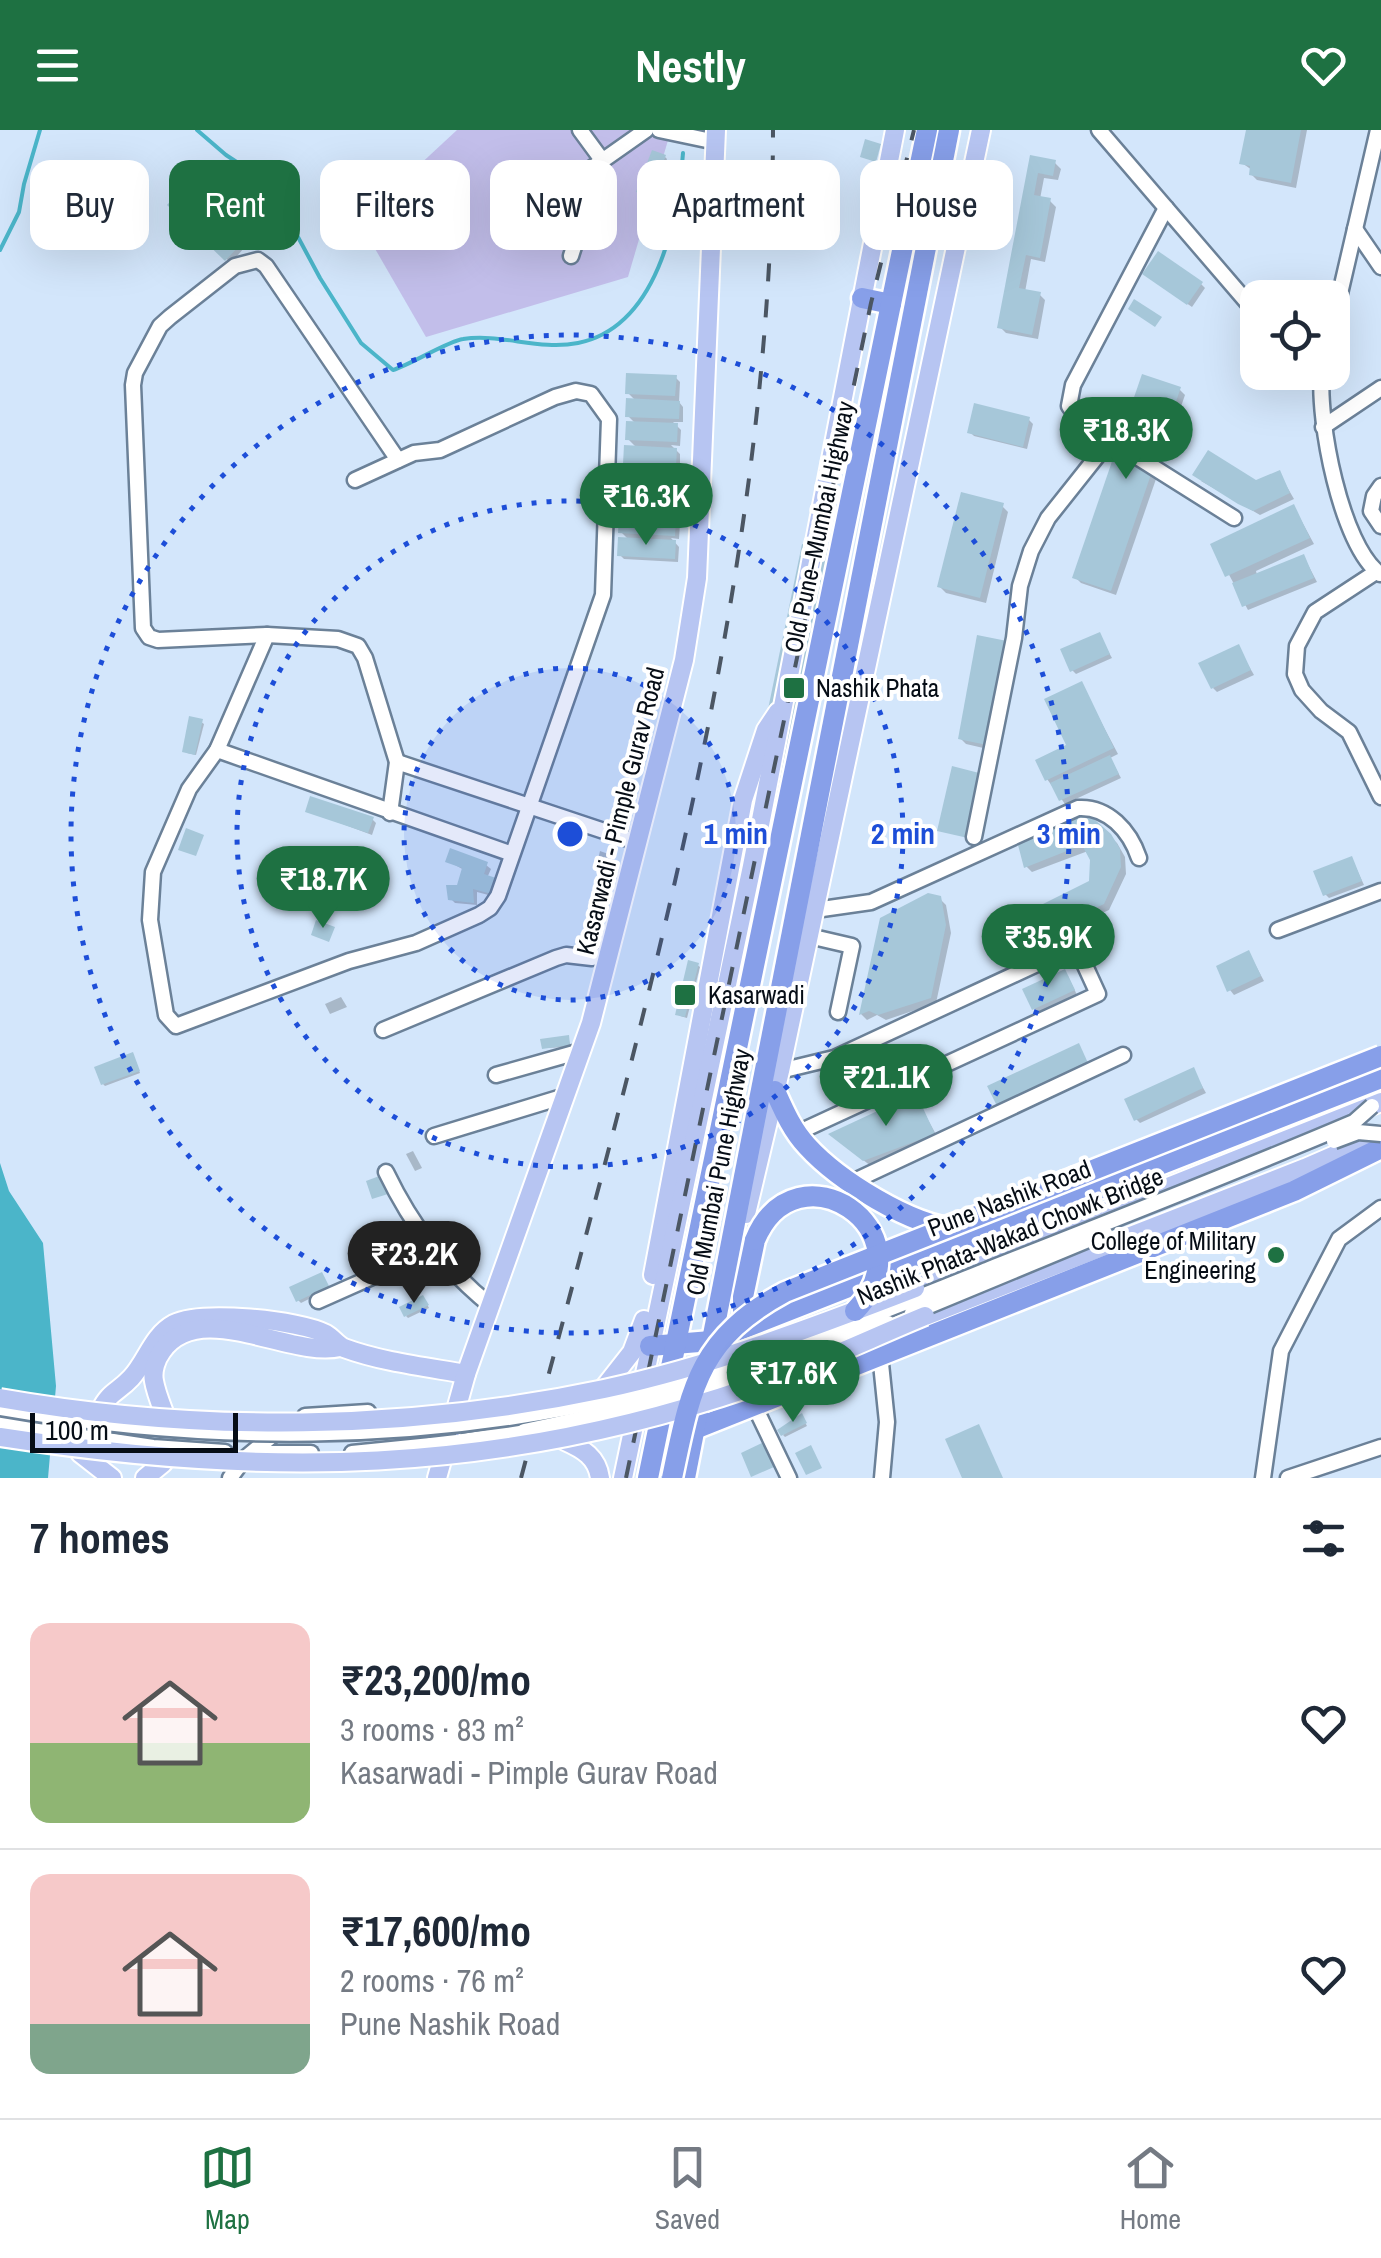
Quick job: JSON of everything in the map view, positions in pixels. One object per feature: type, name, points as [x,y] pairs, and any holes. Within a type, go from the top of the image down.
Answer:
[{"type":"highway","name":"Old Pune–Mumbai Highway","points":[[648,1478],[682,1345],[682,1318],[927,130]]},
{"type":"highway","name":"Old Mumbai Pune Highway","points":[[685,1478],[949,130]]},
{"type":"highway","points":[[862,298],[891,304]]},
{"type":"highway","points":[[672,1478],[693,1385],[731,1328],[754,1309],[784,1292],[1381,1056]]},
{"type":"highway","name":"Pune Nashik Road","points":[[650,1346],[711,1341],[1381,1078]]},
{"type":"highway","points":[[778,1081],[797,1133],[830,1168],[899,1210],[938,1228],[1004,1227]]},
{"type":"highway","points":[[695,1428],[1294,1191],[1381,1148]]},
{"type":"highway","points":[[742,1328],[744,1298],[763,1220],[791,1200],[811,1196],[842,1201],[858,1213],[878,1244],[876,1280],[856,1311]]},
{"type":"highway","points":[[717,1310],[744,1298]]},
{"type":"highway","points":[[682,1345],[728,1389],[753,1403]]},
{"type":"main road","points":[[623,1478],[718,1032],[895,130]]},
{"type":"main road","points":[[717,1310],[736,1255],[778,1081],[981,130]]},
{"type":"main road","name":"Kasarwadi - Pimple Gurav Road","points":[[437,1478],[466,1374],[581,1051],[684,660],[697,578],[716,136]]},
{"type":"main road","points":[[603,1389],[632,1352],[642,1330],[743,800],[766,730],[784,704]]},
{"type":"main road","points":[[0,1398],[223,1424],[408,1419],[603,1389],[758,1346],[856,1311],[1377,1104]]},
{"type":"main road","points":[[0,1437],[80,1453],[214,1468],[337,1469],[449,1460],[564,1441],[752,1388],[1305,1168],[1381,1134]]},
{"type":"main road","points":[[100,1412],[107,1396],[130,1378],[157,1339],[188,1318],[209,1315],[274,1322],[326,1334],[340,1347]]},
{"type":"main road","points":[[166,1418],[154,1380],[162,1350],[181,1334],[212,1329],[323,1351],[340,1347],[466,1374]]},
{"type":"main road","points":[[564,1441],[590,1456],[597,1464],[600,1478]]},
{"type":"main road","points":[[80,1453],[112,1478]]},
{"type":"main road","points":[[146,1478],[163,1463]]},
{"type":"street","points":[[580,130],[602,160],[646,130]]},
{"type":"street","points":[[659,130],[716,136]]},
{"type":"street","points":[[1099,130],[1240,294]]},
{"type":"street","points":[[1343,280],[1378,130]]},
{"type":"street","points":[[1166,208],[1070,396],[1070,406],[1080,421],[1234,518]]},
{"type":"street","points":[[1355,229],[1381,268]]},
{"type":"street","points":[[571,256],[573,250]]},
{"type":"street","points":[[390,813],[397,762],[358,646],[338,639],[267,635],[158,640],[149,638],[143,628],[135,373],[160,326],[235,266],[258,260],[266,266],[398,460]]},
{"type":"street","points":[[1323,427],[1381,388]]},
{"type":"street","points":[[1322,390],[1323,427],[1353,538],[1363,558],[1378,573],[1315,612],[1297,646],[1294,674],[1321,711],[1349,732],[1381,797]]},
{"type":"street","points":[[267,635],[217,750],[182,803],[151,882],[150,920],[156,958],[166,1015],[176,1026],[349,961],[416,942],[490,908],[498,896],[603,594],[609,419],[591,394],[576,391],[555,397],[440,450],[414,453],[355,480]]},
{"type":"street","points":[[974,837],[1014,638],[1020,586],[1031,551],[1048,518],[1110,440]]},
{"type":"street","points":[[1381,486],[1371,503],[1371,511],[1381,526]]},
{"type":"street","points":[[217,750],[512,854]]},
{"type":"street","points":[[397,762],[637,842]]},
{"type":"street","points":[[815,910],[871,902],[1078,808],[1092,807],[1122,826],[1133,840],[1139,858]]},
{"type":"street","points":[[1278,930],[1381,891]]},
{"type":"street","points":[[809,936],[852,946],[838,1012]]},
{"type":"street","points":[[778,1081],[1076,946],[1098,994],[797,1133]]},
{"type":"street","points":[[384,1030],[556,958],[566,955],[583,959],[609,952]]},
{"type":"street","points":[[496,1074],[581,1051]]},
{"type":"street","points":[[852,1182],[1123,1055]]},
{"type":"street","points":[[434,1136],[565,1096]]},
{"type":"street","name":"Nashik Phata-Wakad Chowk Bridge","points":[[0,1408],[168,1430],[296,1434],[444,1426],[624,1396],[770,1354],[932,1292],[1354,1122],[1377,1104]]},
{"type":"street","name":"Nashik Phata-Wakad Chowk Bridge","points":[[0,1424],[153,1447],[293,1454],[366,1452],[494,1438],[573,1422],[761,1370],[884,1325],[1358,1132],[1381,1134]]},
{"type":"street","points":[[386,1172],[404,1208],[433,1250],[456,1278],[491,1306]]},
{"type":"street","points":[[1263,1478],[1281,1351],[1339,1238],[1381,1208]]},
{"type":"street","points":[[318,1301],[433,1250]]},
{"type":"street","points":[[880,1354],[887,1422],[882,1478]]},
{"type":"street","points":[[753,1403],[789,1478]]},
{"type":"street","points":[[230,1478],[267,1438],[297,1418],[328,1412],[420,1411],[459,1406]]},
{"type":"street","points":[[1288,1478],[1381,1447]]},
{"type":"shaded area","points":[[457,130],[671,130],[662,160],[637,160],[637,246],[628,277],[426,337],[376,250],[470,250],[470,160],[425,160]]},
{"type":"water","points":[[0,1163],[9,1191],[43,1243],[56,1386],[48,1478],[0,1478]]},
{"type":"building","points":[[1246,130],[1301,130],[1291,183],[1249,175],[1250,166],[1239,164]]},
{"type":"building","points":[[865,139],[881,144],[877,160],[860,157]]},
{"type":"building","points":[[652,150],[666,155],[664,160],[648,160]]},
{"type":"building","points":[[1030,155],[1056,160],[1053,176],[1038,173],[1034,195],[1051,198],[1040,258],[1026,255],[1019,288],[1041,292],[1032,335],[997,328]]},
{"type":"building","points":[[214,250],[235,250],[225,261]]},
{"type":"building","points":[[1158,251],[1203,282],[1187,305],[1142,274]]},
{"type":"building","points":[[1134,299],[1162,317],[1155,327],[1128,309]]},
{"type":"building","points":[[626,373],[677,375],[675,396],[625,394]]},
{"type":"building","points":[[1142,374],[1181,387],[1111,591],[1072,578]]},
{"type":"building","points":[[626,398],[680,401],[679,419],[625,417]]},
{"type":"building","points":[[974,403],[1030,417],[1023,447],[967,433]]},
{"type":"building","points":[[626,421],[678,423],[677,442],[625,440]]},
{"type":"building","points":[[624,445],[677,448],[676,467],[623,464]]},
{"type":"building","points":[[1208,450],[1256,480],[1280,470],[1290,493],[1253,511],[1238,504],[1192,475]]},
{"type":"building","points":[[624,468],[677,471],[677,490],[623,488]]},
{"type":"building","points":[[621,491],[676,494],[675,513],[620,510]]},
{"type":"building","points":[[961,492],[1004,503],[980,598],[937,587]]},
{"type":"building","points":[[1294,504],[1310,538],[1225,577],[1210,544]]},
{"type":"building","points":[[619,514],[676,517],[675,536],[618,533]]},
{"type":"building","points":[[618,537],[676,540],[675,559],[617,556]]},
{"type":"building","points":[[802,544],[843,552],[784,840],[743,831]]},
{"type":"building","points":[[1304,554],[1314,578],[1242,607],[1232,583]]},
{"type":"building","points":[[1100,632],[1110,654],[1070,672],[1060,649]]},
{"type":"building","points":[[977,635],[1007,641],[987,745],[958,739]]},
{"type":"building","points":[[1239,644],[1251,670],[1211,689],[1198,663]]},
{"type":"building","points":[[1082,681],[1114,748],[1045,781],[1035,760],[1066,745],[1044,699]]},
{"type":"building","points":[[189,716],[203,719],[195,755],[182,752]]},
{"type":"building","points":[[1110,755],[1119,774],[1059,801],[1050,783]]},
{"type":"building","points":[[952,766],[983,774],[968,838],[937,831]]},
{"type":"building","points":[[310,796],[374,817],[368,833],[305,812]]},
{"type":"building","points":[[1072,813],[1094,819],[1111,834],[1120,849],[1121,867],[1104,904],[1031,938],[1021,915],[1089,881],[1090,860],[1082,845],[1024,868],[1017,841]]},
{"type":"building","points":[[186,828],[204,835],[196,856],[178,850]]},
{"type":"building","points":[[450,848],[488,862],[484,874],[496,878],[492,894],[473,889],[474,903],[448,900],[446,885],[457,885],[462,868],[445,862]]},
{"type":"building","points":[[1352,856],[1362,881],[1323,896],[1313,871]]},
{"type":"building","points":[[928,893],[941,896],[946,925],[931,998],[878,1015],[869,1011],[859,1015],[880,918]]},
{"type":"building","points":[[316,920],[335,927],[329,942],[311,935]]},
{"type":"building","points":[[1249,950],[1261,976],[1227,992],[1216,966]]},
{"type":"building","points":[[688,960],[699,963],[685,1017],[675,1015]]},
{"type":"building","points":[[1065,969],[1075,990],[1032,1010],[1022,989]]},
{"type":"building","points":[[569,1035],[570,1045],[542,1049],[540,1039]]},
{"type":"building","points":[[1079,1043],[1088,1063],[997,1106],[987,1086]]},
{"type":"building","points":[[133,1052],[140,1071],[101,1085],[94,1067]]},
{"type":"building","points":[[1194,1067],[1203,1088],[1134,1121],[1124,1099]]},
{"type":"building","points":[[916,1093],[935,1134],[863,1161],[828,1134]]},
{"type":"building","points":[[382,1175],[388,1194],[372,1199],[366,1181]]},
{"type":"building","points":[[424,1271],[429,1281],[407,1291],[402,1281]]},
{"type":"building","points":[[322,1272],[329,1286],[296,1302],[289,1287]]},
{"type":"building","points":[[423,1295],[429,1305],[404,1317],[399,1307]]},
{"type":"building","points":[[802,1413],[807,1423],[781,1436],[777,1430]]},
{"type":"building","points":[[979,1424],[1003,1478],[962,1478],[945,1439]]},
{"type":"building","points":[[764,1442],[774,1467],[751,1477],[741,1453]]},
{"type":"building","points":[[811,1445],[822,1468],[806,1475],[795,1453]]},
{"type":"waterway","points":[[0,250],[19,212],[40,130]]},
{"type":"waterway","points":[[197,130],[269,183],[320,278],[361,343],[393,370],[463,339],[563,345],[605,333],[627,316],[645,294],[658,267],[676,209],[683,153]]},
{"type":"railway","points":[[521,1478],[652,979],[724,643],[750,473],[767,302],[773,130]]},
{"type":"railway","points":[[626,1478],[871,303],[914,130]]},
{"type":"place","name":"Nashik Phata","points":[[794,688]]},
{"type":"place","name":"Kasarwadi","points":[[685,995]]},
{"type":"place","name":"College of Military Engineering","points":[[1276,1255]]}]
